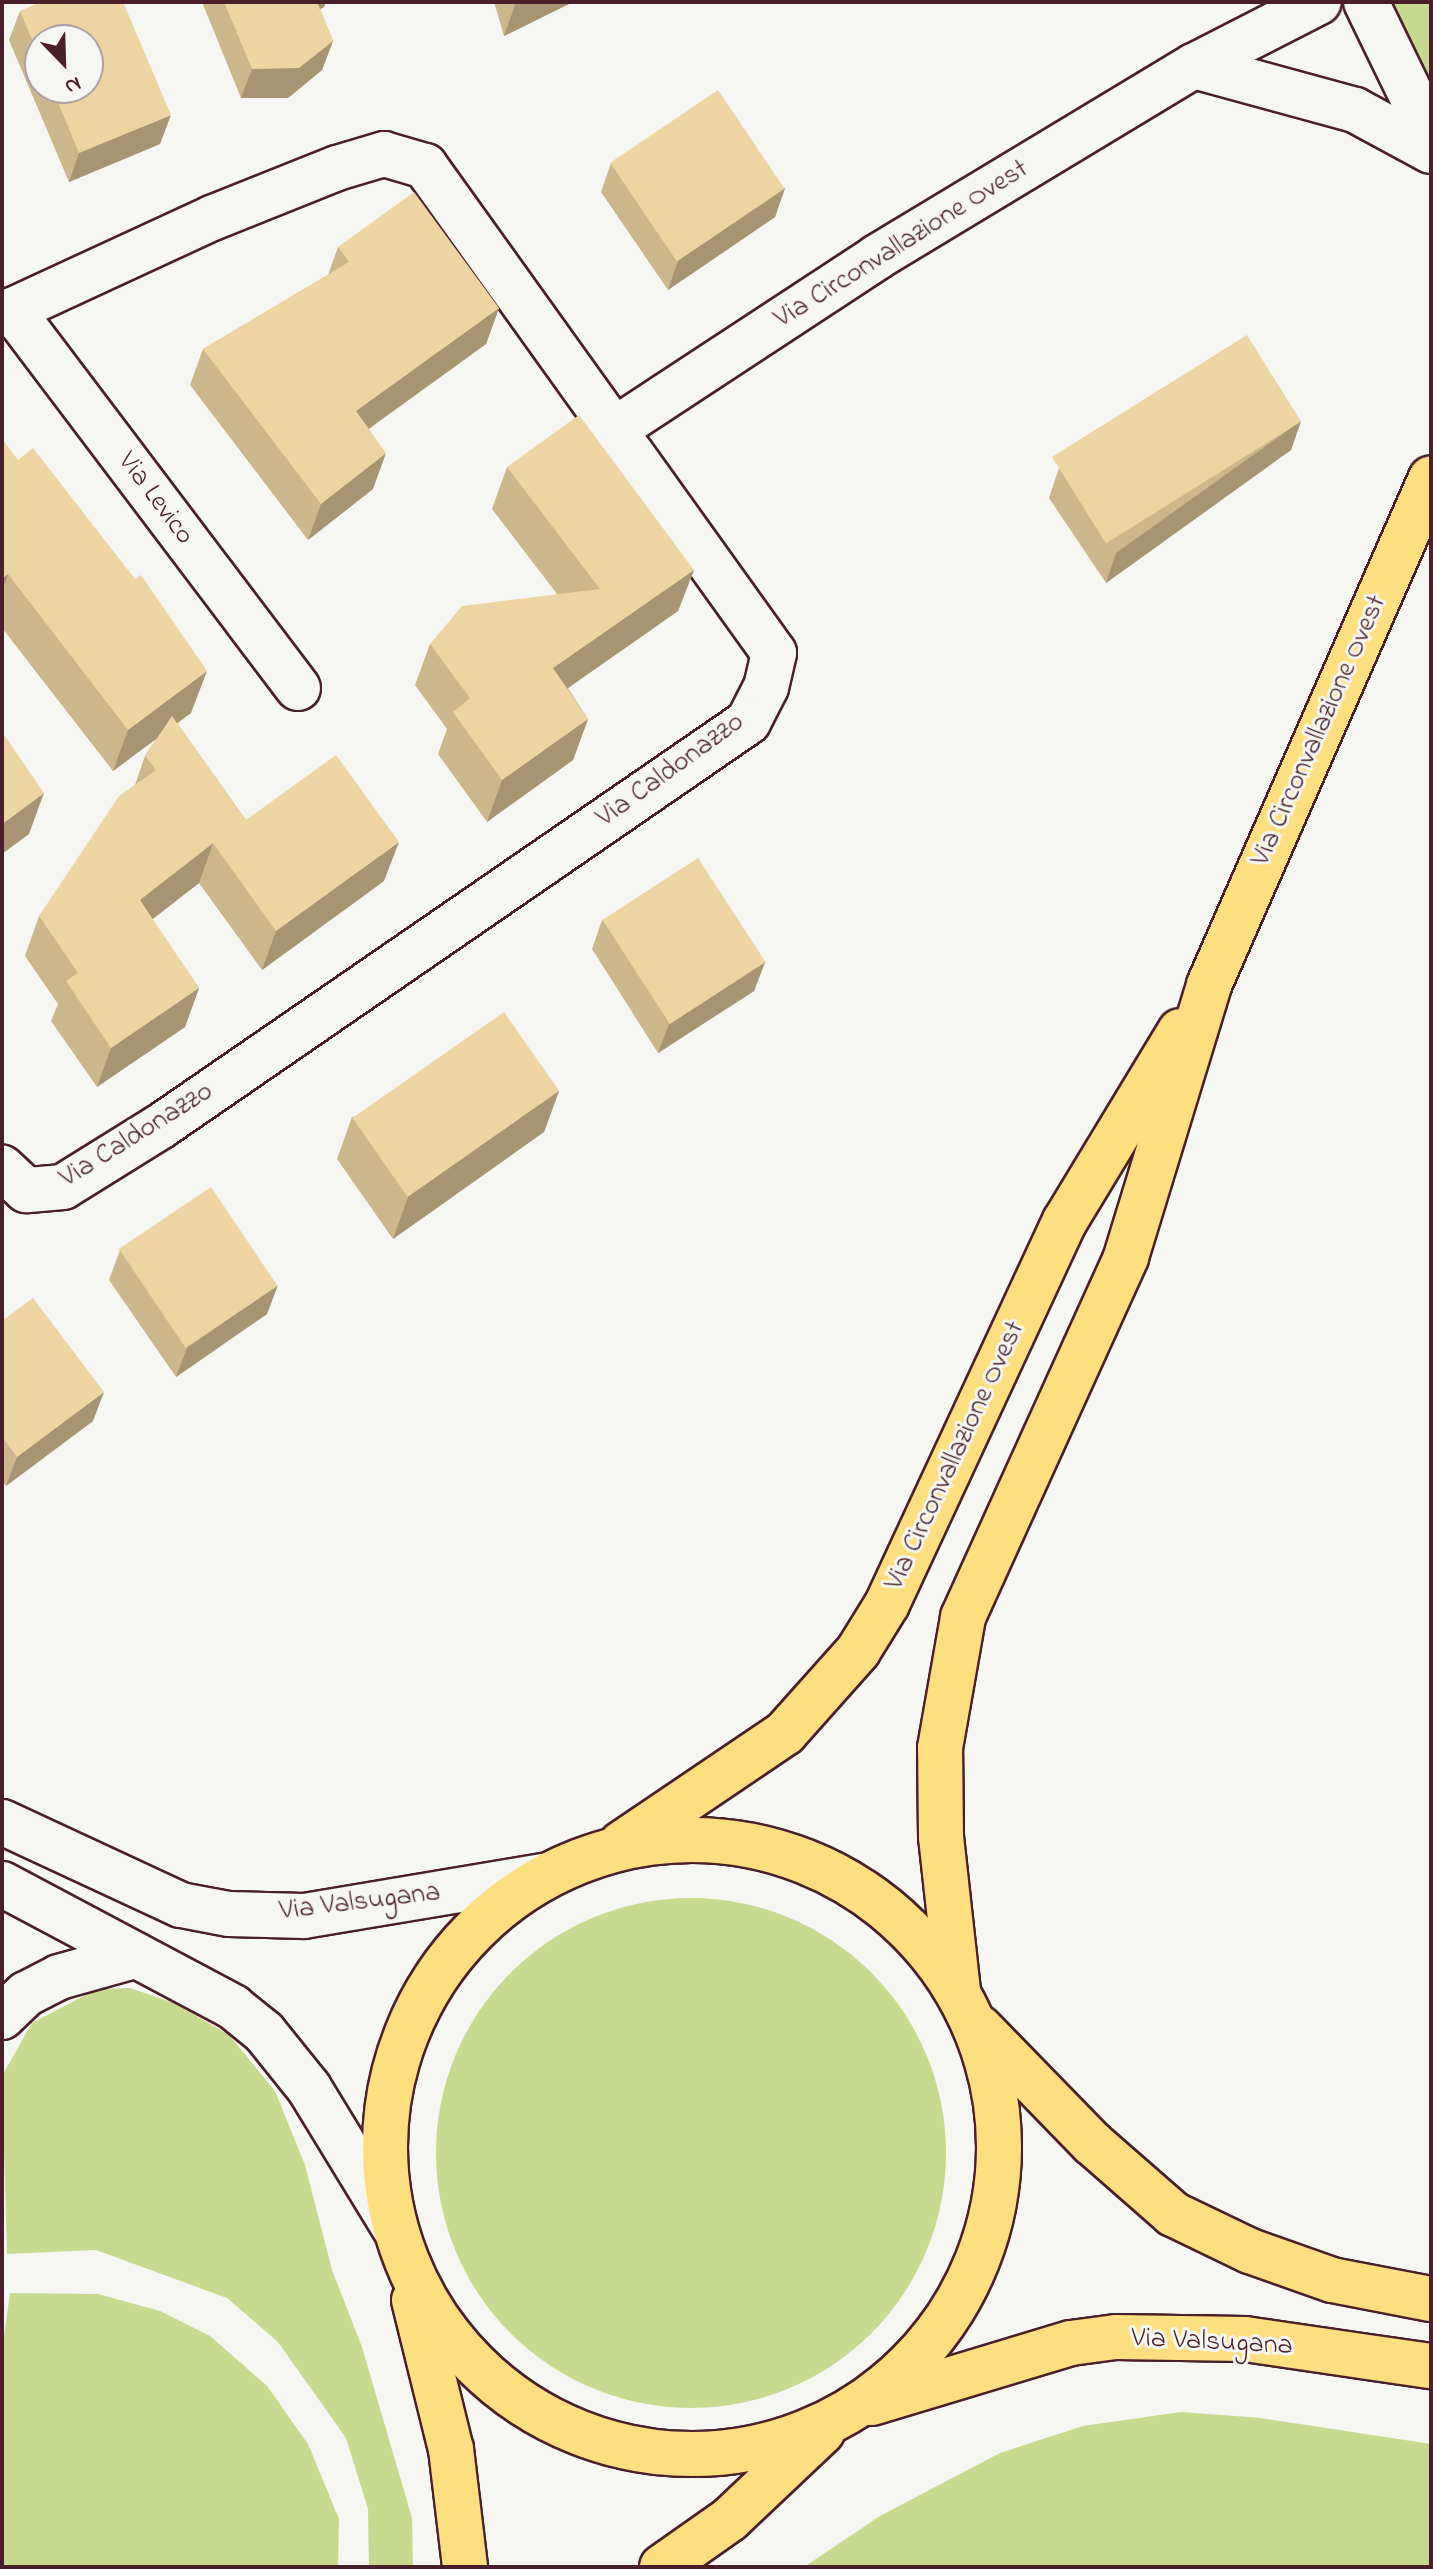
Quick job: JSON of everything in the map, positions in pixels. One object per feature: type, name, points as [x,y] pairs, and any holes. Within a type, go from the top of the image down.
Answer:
[{"type":"main road","name":"Via Circonvallazione Ovest","points":[[662,2567],[730,2519],[847,2413],[901,2373],[938,2333],[967,2287],[987,2236],[998,2182],[1000,2127],[992,2074],[967,2007],[941,1837],[940,1748],[963,1617],[1126,1257],[1209,985],[1431,478]]},
{"type":"main road","name":"Via Circonvallazione Ovest","points":[[465,2567],[451,2449],[398,2243],[383,2149],[388,2094],[402,2040],[426,1991],[458,1946],[498,1907],[544,1876],[613,1849],[785,1733],[858,1651],[887,1604],[1065,1221],[1209,985]]},
{"type":"main road","name":"Via Circonvallazione Ovest","points":[[613,1849],[692,1839],[771,1850],[846,1880],[909,1928],[967,2007]]},
{"type":"main road","points":[[967,2007],[1092,2143],[1173,2214],[1250,2251],[1332,2280],[1431,2299]]},
{"type":"main road","name":"Via Circonvallazione Ovest","points":[[398,2243],[433,2316],[474,2366],[525,2406],[583,2436],[646,2452],[711,2455],[775,2443],[847,2413]]},
{"type":"main road","name":"Via Valsugana","points":[[847,2413],[1071,2343],[1116,2337],[1245,2339],[1431,2366]]},
{"type":"street","name":"Via Circonvallazione Ovest","points":[[614,430],[877,257],[1194,66],[1319,2]]},
{"type":"street","points":[[1366,2],[1431,136]]},
{"type":"street","points":[[1194,66],[1355,110],[1431,151]]},
{"type":"street","name":"Via Caldonazzo","points":[[2,1168],[26,1190],[63,1187],[161,1126],[748,722],[766,687],[774,653],[425,166],[384,154]]},
{"type":"street","name":"Via Levico","points":[[298,688],[7,312],[212,218],[384,154]]},
{"type":"street","name":"Via Valsugana","points":[[2,1822],[181,1905],[248,1914],[304,1916],[544,1876]]},
{"type":"street","points":[[2,1881],[37,1871],[120,1915],[149,1921],[248,1914]]},
{"type":"street","points":[[2,1881],[134,1956],[233,2007],[264,2032],[309,2088],[398,2243]]},
{"type":"street","points":[[2,2017],[26,1994],[59,1977],[134,1956]]},
{"type":"green space","points":[[1383,2],[1431,2],[1431,108]]},
{"type":"green space","points":[[691,1898],[741,1903],[789,1917],[833,1941],[871,1973],[903,2011],[927,2055],[941,2103],[946,2153],[941,2203],[927,2251],[903,2295],[871,2333],[833,2365],[789,2389],[741,2403],[691,2408],[641,2403],[593,2389],[549,2365],[511,2333],[479,2295],[455,2251],[441,2203],[436,2153],[441,2103],[455,2055],[479,2011],[511,1973],[549,1941],[593,1917],[641,1903]]},
{"type":"green space","points":[[130,1988],[174,2003],[229,2035],[275,2091],[305,2165],[332,2270],[362,2347],[412,2518],[413,2567],[369,2567],[368,2509],[346,2438],[278,2342],[227,2298],[96,2250],[7,2254],[2,2076],[32,2023],[97,1989]]},
{"type":"green space","points":[[10,2293],[98,2294],[160,2311],[210,2336],[267,2386],[308,2444],[339,2519],[338,2567],[2,2567],[2,2350]]},
{"type":"green space","points":[[1181,2412],[1261,2418],[1431,2444],[1431,2567],[804,2567],[880,2516],[1000,2453],[1083,2426]]},
{"type":"building","points":[[41,2],[123,2],[171,115],[79,153],[59,104],[104,104],[104,24],[25,24],[20,11]]},
{"type":"building","points":[[224,2],[317,2],[333,41],[299,68],[252,69]]},
{"type":"building","points":[[718,90],[785,189],[677,261],[610,163]]},
{"type":"building","points":[[414,192],[499,308],[356,411],[386,453],[321,504],[203,349],[349,262],[338,247]]},
{"type":"building","points":[[1247,335],[1301,422],[1106,543],[1052,457]]},
{"type":"building","points":[[579,415],[694,570],[553,668],[588,719],[502,780],[453,712],[470,698],[430,644],[462,606],[600,589],[507,467]]},
{"type":"building","points":[[2,439],[18,460],[33,448],[135,579],[141,575],[207,671],[128,730],[8,574],[2,579]]},
{"type":"building","points":[[172,716],[246,820],[336,755],[399,842],[276,931],[213,843],[140,900],[199,988],[111,1048],[66,981],[78,973],[39,916],[119,796],[156,770],[145,756]]},
{"type":"building","points":[[2,732],[44,793],[2,824]]},
{"type":"building","points":[[698,858],[766,962],[670,1024],[602,920]]},
{"type":"building","points":[[504,1012],[559,1091],[408,1197],[352,1118]]},
{"type":"building","points":[[211,1187],[278,1286],[186,1348],[119,1249]]},
{"type":"building","points":[[33,1298],[104,1392],[17,1457],[2,1437],[2,1321]]}]
